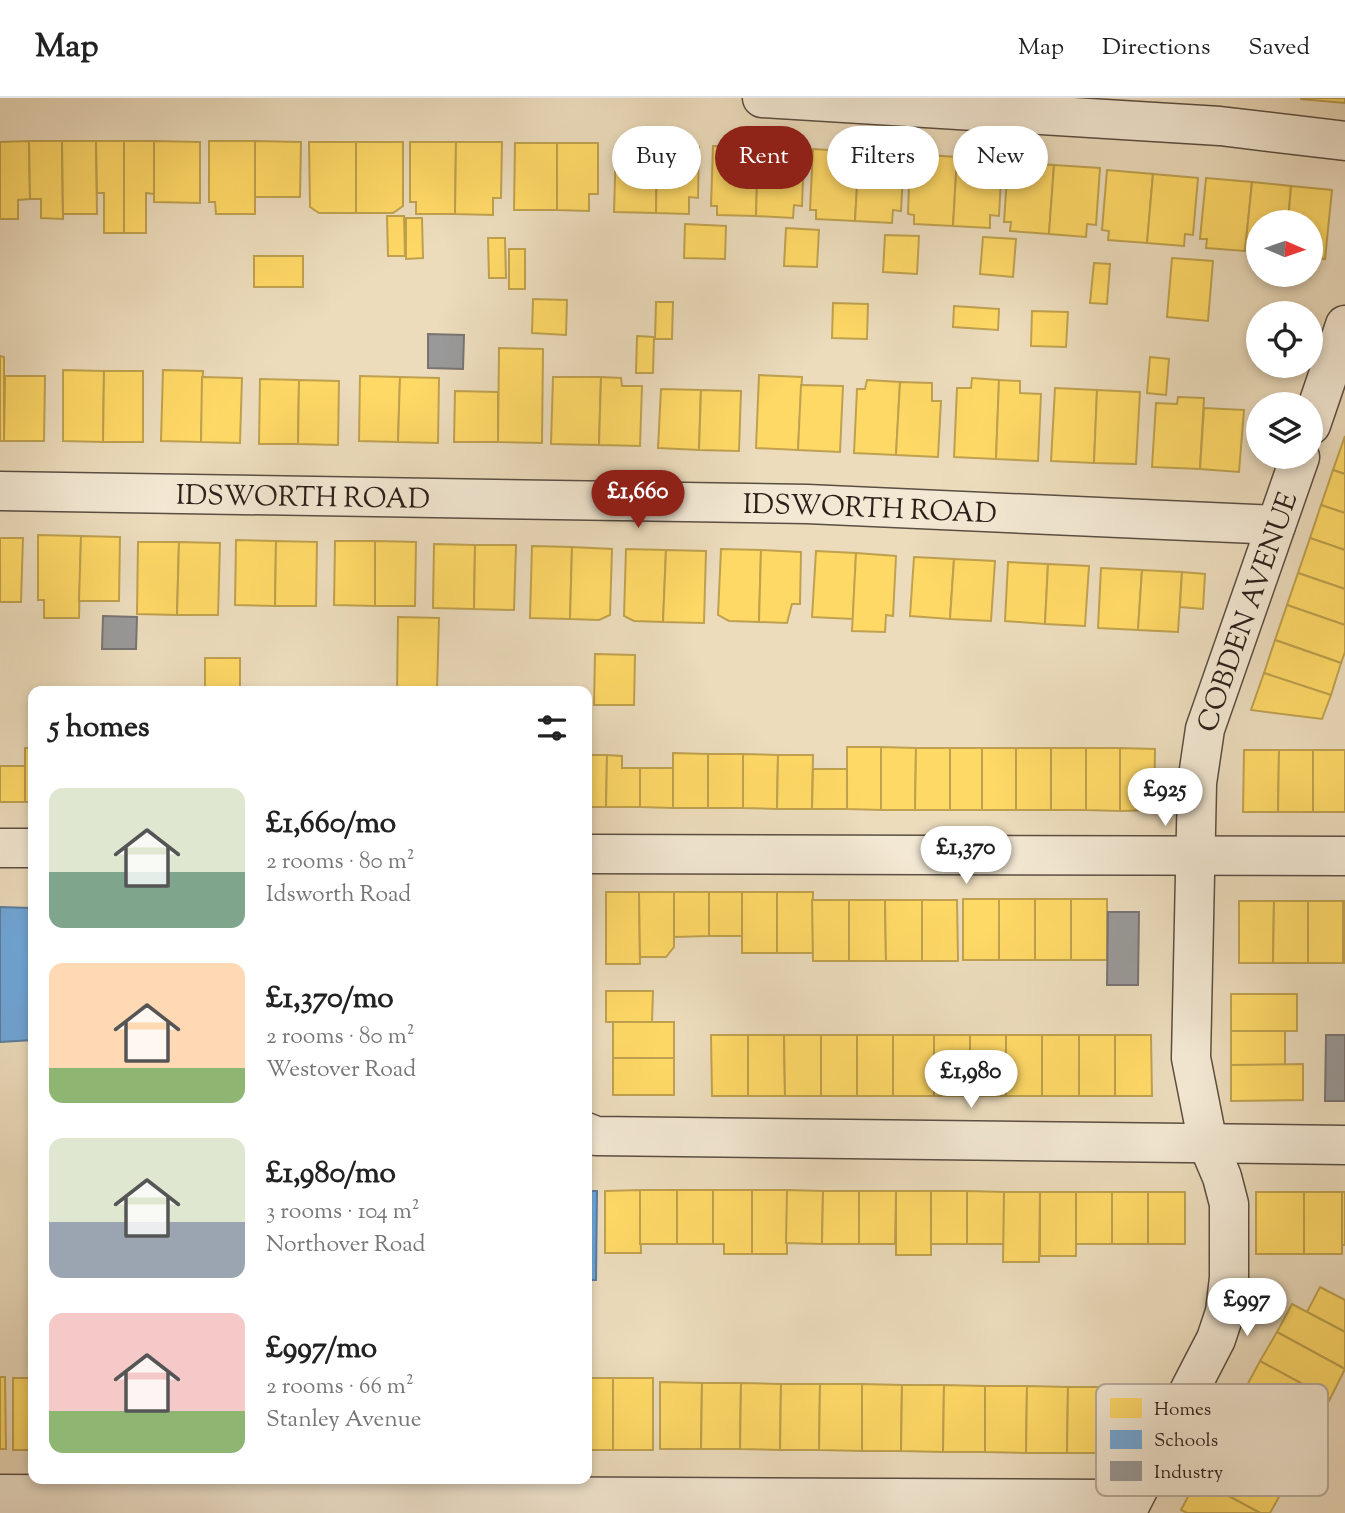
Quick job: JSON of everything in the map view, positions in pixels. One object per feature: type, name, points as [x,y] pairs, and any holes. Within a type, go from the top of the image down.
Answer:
[{"type":"street","points":[[762,98],[1206,125],[1345,141]]},
{"type":"street","points":[[1322,392],[1345,325]]},
{"type":"street","name":"COBDEN AVENUE","points":[[1193,1384],[1216,1339],[1224,1312],[1229,1278],[1229,1204],[1222,1177],[1208,1144],[1191,1058],[1193,857],[1197,783],[1205,729],[1296,469]]},
{"type":"street","name":"IDSWORTH ROAD","points":[[0,491],[807,504],[1276,525]]},
{"type":"street","points":[[0,848],[28,848]]},
{"type":"street","points":[[592,854],[1345,856]]},
{"type":"street","points":[[592,1134],[1345,1145]]},
{"type":"street","points":[[23,1500],[529,1504],[1107,1499],[1129,1508]]},
{"type":"building: Homes","points":[[1301,98],[1345,98],[1345,103],[1301,99]]},
{"type":"building: Homes","points":[[29,141],[30,199],[18,200],[18,219],[0,219],[0,142]]},
{"type":"building: Homes","points":[[29,141],[62,141],[63,219],[41,218],[41,199],[30,199]]},
{"type":"building: Homes","points":[[62,141],[96,141],[97,214],[63,214]]},
{"type":"building: Homes","points":[[96,141],[124,141],[124,233],[104,233],[104,193],[97,193]]},
{"type":"building: Homes","points":[[124,141],[154,141],[154,194],[146,193],[146,233],[124,233]]},
{"type":"building: Homes","points":[[154,141],[200,142],[200,203],[154,202]]},
{"type":"building: Homes","points":[[209,141],[255,141],[255,214],[216,214],[215,202],[209,202]]},
{"type":"building: Homes","points":[[255,141],[301,142],[300,197],[255,197]]},
{"type":"building: Homes","points":[[309,142],[356,142],[356,213],[319,213],[310,207]]},
{"type":"building: Homes","points":[[356,142],[403,142],[403,206],[393,213],[356,213]]},
{"type":"building: Homes","points":[[410,142],[456,142],[455,214],[416,214],[416,202],[410,202]]},
{"type":"building: Homes","points":[[456,142],[502,142],[501,198],[493,198],[493,215],[455,214]]},
{"type":"building: Homes","points":[[515,143],[557,143],[557,210],[514,210]]},
{"type":"building: Homes","points":[[557,143],[598,143],[598,194],[589,194],[589,211],[557,210]]},
{"type":"building: Homes","points":[[715,146],[715,189],[757,189],[756,216],[717,215],[717,206],[711,206]]},
{"type":"building: Homes","points":[[813,149],[827,150],[827,189],[857,189],[855,221],[816,219],[816,210],[810,210]]},
{"type":"building: Homes","points":[[939,156],[953,157],[953,189],[955,189],[953,226],[914,224],[914,215],[908,214],[909,189],[939,189]]},
{"type":"building: Homes","points":[[1048,165],[1054,165],[1049,234],[1010,231],[1011,222],[1004,222],[1006,189],[1048,189]]},
{"type":"building: Homes","points":[[1054,165],[1100,168],[1096,225],[1087,224],[1086,237],[1049,234]]},
{"type":"building: Homes","points":[[1107,170],[1153,174],[1147,243],[1108,240],[1109,231],[1102,230]]},
{"type":"building: Homes","points":[[1153,174],[1198,178],[1193,235],[1185,234],[1184,246],[1147,243]]},
{"type":"building: Homes","points":[[1206,178],[1252,182],[1249,210],[1246,210],[1245,251],[1206,248],[1207,239],[1200,239]]},
{"type":"building: Homes","points":[[1252,182],[1291,186],[1289,210],[1249,210]]},
{"type":"building: Homes","points":[[1291,186],[1332,190],[1325,259],[1323,210],[1289,210]]},
{"type":"building: Homes","points":[[615,189],[656,189],[656,213],[614,212]]},
{"type":"building: Homes","points":[[656,189],[698,189],[698,198],[689,197],[689,214],[656,213]]},
{"type":"building: Homes","points":[[757,189],[803,189],[802,206],[794,205],[793,218],[756,216]]},
{"type":"building: Homes","points":[[857,189],[902,189],[901,211],[893,210],[892,223],[855,221]]},
{"type":"building: Homes","points":[[955,189],[1000,189],[999,216],[990,215],[990,228],[953,226]]},
{"type":"building: Homes","points":[[387,216],[404,216],[405,256],[388,256]]},
{"type":"building: Homes","points":[[406,218],[422,218],[423,258],[406,259]]},
{"type":"building: Homes","points":[[685,224],[726,226],[725,259],[684,258]]},
{"type":"building: Homes","points":[[786,228],[819,230],[817,267],[784,266]]},
{"type":"building: Homes","points":[[885,235],[919,236],[917,274],[883,272]]},
{"type":"building: Homes","points":[[983,237],[1016,239],[1013,277],[980,274]]},
{"type":"building: Homes","points":[[488,238],[505,238],[506,278],[489,278]]},
{"type":"building: Homes","points":[[509,249],[525,249],[525,289],[509,289]]},
{"type":"building: Homes","points":[[254,256],[303,256],[303,287],[254,287]]},
{"type":"building: Homes","points":[[1172,258],[1213,261],[1208,321],[1167,317]]},
{"type":"building: Homes","points":[[1094,263],[1110,264],[1107,304],[1090,303]]},
{"type":"building: Homes","points":[[533,299],[567,300],[566,335],[532,333]]},
{"type":"building: Homes","points":[[656,302],[673,302],[672,339],[655,339]]},
{"type":"building: Homes","points":[[833,303],[868,304],[867,339],[832,338]]},
{"type":"building: Homes","points":[[954,306],[999,309],[998,330],[953,327]]},
{"type":"building: Homes","points":[[1032,311],[1068,312],[1066,347],[1031,346]]},
{"type":"building: Homes","points":[[637,336],[654,337],[653,373],[636,373]]},
{"type":"building: Homes","points":[[499,348],[543,349],[542,443],[498,442]]},
{"type":"building: Homes","points":[[0,356],[4,357],[4,441],[0,441]]},
{"type":"building: Homes","points":[[1150,357],[1169,359],[1166,395],[1147,393]]},
{"type":"building: Homes","points":[[63,370],[104,371],[103,442],[63,441]]},
{"type":"building: Homes","points":[[163,370],[203,371],[201,442],[161,441]]},
{"type":"building: Homes","points":[[104,371],[143,371],[143,442],[103,442]]},
{"type":"building: Homes","points":[[759,375],[802,377],[798,450],[756,448]]},
{"type":"building: Homes","points":[[5,376],[45,376],[44,441],[4,441]]},
{"type":"building: Homes","points":[[360,376],[400,377],[398,442],[359,441]]},
{"type":"building: Homes","points":[[202,377],[242,378],[240,443],[201,442]]},
{"type":"building: Homes","points":[[400,377],[439,378],[438,443],[398,442]]},
{"type":"building: Homes","points":[[553,377],[601,377],[599,445],[551,444]]},
{"type":"building: Homes","points":[[601,377],[621,378],[622,386],[642,386],[640,446],[599,445]]},
{"type":"building: Homes","points":[[972,378],[999,380],[996,459],[954,457],[957,388],[971,388]]},
{"type":"building: Homes","points":[[260,379],[299,380],[298,444],[259,444]]},
{"type":"building: Homes","points":[[299,380],[339,381],[338,445],[298,444]]},
{"type":"building: Homes","points":[[867,380],[900,382],[896,455],[854,453],[857,389],[865,389]]},
{"type":"building: Homes","points":[[999,380],[1020,381],[1020,393],[1041,394],[1038,461],[996,459]]},
{"type":"building: Homes","points":[[900,382],[932,383],[932,401],[941,401],[938,457],[896,455]]},
{"type":"building: Homes","points":[[801,385],[843,386],[840,452],[798,450]]},
{"type":"building: Homes","points":[[1055,388],[1097,390],[1094,463],[1051,461]]},
{"type":"building: Homes","points":[[661,389],[701,390],[699,450],[658,448]]},
{"type":"building: Homes","points":[[701,390],[741,391],[739,451],[699,450]]},
{"type":"building: Homes","points":[[1097,390],[1140,392],[1136,464],[1094,463]]},
{"type":"building: Homes","points":[[455,391],[498,392],[498,442],[454,442]]},
{"type":"building: Homes","points":[[1178,397],[1204,398],[1200,469],[1152,467],[1156,403],[1177,404]]},
{"type":"building: Homes","points":[[1204,408],[1244,410],[1239,472],[1200,469]]},
{"type":"building: Homes","points":[[1345,436],[1345,474],[1333,470]]},
{"type":"building: Homes","points":[[1333,470],[1345,474],[1345,513],[1321,505]]},
{"type":"building: Homes","points":[[1321,505],[1345,513],[1345,550],[1310,538]]},
{"type":"building: Homes","points":[[38,535],[81,536],[79,618],[44,618],[44,600],[38,600]]},
{"type":"building: Homes","points":[[81,536],[120,537],[119,601],[79,601]]},
{"type":"building: Homes","points":[[0,538],[23,538],[21,602],[0,602]]},
{"type":"building: Homes","points":[[1310,538],[1345,550],[1345,589],[1298,573]]},
{"type":"building: Homes","points":[[236,540],[276,541],[275,606],[235,605]]},
{"type":"building: Homes","points":[[276,541],[317,542],[316,606],[275,606]]},
{"type":"building: Homes","points":[[335,541],[375,541],[375,606],[334,605]]},
{"type":"building: Homes","points":[[375,541],[416,542],[415,606],[375,606]]},
{"type":"building: Homes","points":[[138,542],[179,542],[177,615],[137,614]]},
{"type":"building: Homes","points":[[179,542],[220,543],[218,615],[177,615]]},
{"type":"building: Homes","points":[[434,544],[475,545],[474,609],[433,608]]},
{"type":"building: Homes","points":[[475,545],[516,545],[514,610],[474,609]]},
{"type":"building: Homes","points":[[532,546],[572,547],[570,619],[530,618]]},
{"type":"building: Homes","points":[[572,547],[612,549],[610,615],[599,620],[570,619]]},
{"type":"building: Homes","points":[[626,549],[666,550],[663,622],[634,621],[624,616]]},
{"type":"building: Homes","points":[[721,549],[761,550],[759,622],[729,621],[718,615]]},
{"type":"building: Homes","points":[[666,550],[706,551],[704,623],[663,622]]},
{"type":"building: Homes","points":[[761,550],[801,552],[800,604],[792,604],[787,623],[759,622]]},
{"type":"building: Homes","points":[[816,551],[856,553],[853,619],[812,617]]},
{"type":"building: Homes","points":[[856,553],[896,556],[893,616],[886,615],[885,632],[852,631]]},
{"type":"building: Homes","points":[[914,557],[954,559],[950,619],[910,616]]},
{"type":"building: Homes","points":[[954,559],[995,561],[991,621],[950,619]]},
{"type":"building: Homes","points":[[1008,562],[1048,564],[1045,624],[1005,621]]},
{"type":"building: Homes","points":[[1048,564],[1089,566],[1085,626],[1045,624]]},
{"type":"building: Homes","points":[[1101,568],[1142,570],[1138,630],[1098,628]]},
{"type":"building: Homes","points":[[1142,570],[1182,572],[1178,632],[1138,630]]},
{"type":"building: Homes","points":[[1182,572],[1205,574],[1203,609],[1180,607]]},
{"type":"building: Homes","points":[[1298,573],[1345,589],[1345,625],[1287,605]]},
{"type":"building: Homes","points":[[1287,605],[1345,625],[1345,652],[1341,663],[1275,640]]},
{"type":"building: Homes","points":[[398,617],[439,618],[437,686],[397,686]]},
{"type":"building: Homes","points":[[1275,640],[1341,663],[1331,695],[1264,673]]},
{"type":"building: Homes","points":[[595,654],[635,655],[634,705],[594,705]]},
{"type":"building: Homes","points":[[205,658],[240,658],[240,686],[205,686]]},
{"type":"building: Homes","points":[[1264,673],[1331,695],[1322,719],[1251,710]]},
{"type":"building: Homes","points":[[847,747],[881,747],[881,810],[847,809]]},
{"type":"building: Homes","points":[[881,747],[916,748],[915,810],[881,810]]},
{"type":"building: Homes","points":[[25,748],[28,748],[28,802],[25,802]]},
{"type":"building: Homes","points":[[916,748],[950,748],[950,810],[915,810]]},
{"type":"building: Homes","points":[[950,748],[982,748],[982,810],[950,810]]},
{"type":"building: Homes","points":[[982,748],[1016,748],[1016,810],[982,810]]},
{"type":"building: Homes","points":[[1016,748],[1051,748],[1051,810],[1016,810]]},
{"type":"building: Homes","points":[[1051,748],[1086,748],[1086,810],[1051,810]]},
{"type":"building: Homes","points":[[1086,748],[1120,748],[1120,811],[1086,810]]},
{"type":"building: Homes","points":[[1120,748],[1155,749],[1154,810],[1120,811]]},
{"type":"building: Homes","points":[[1244,750],[1279,750],[1278,812],[1243,812]]},
{"type":"building: Homes","points":[[1279,750],[1313,750],[1313,812],[1278,812]]},
{"type":"building: Homes","points":[[1313,750],[1345,750],[1345,812],[1313,812]]},
{"type":"building: Homes","points":[[673,753],[708,754],[708,808],[673,808]]},
{"type":"building: Homes","points":[[708,754],[743,754],[743,808],[708,808]]},
{"type":"building: Homes","points":[[743,754],[778,755],[777,809],[743,808]]},
{"type":"building: Homes","points":[[592,755],[607,755],[606,807],[592,807]]},
{"type":"building: Homes","points":[[607,755],[622,756],[622,768],[640,768],[640,807],[606,807]]},
{"type":"building: Homes","points":[[778,755],[813,755],[812,809],[777,809]]},
{"type":"building: Homes","points":[[0,766],[25,766],[25,802],[0,802]]},
{"type":"building: Homes","points":[[640,768],[673,768],[673,808],[640,807]]},
{"type":"building: Homes","points":[[813,769],[847,769],[847,809],[812,809]]},
{"type":"building: Homes","points":[[606,892],[639,892],[640,964],[606,964]]},
{"type":"building: Homes","points":[[639,892],[674,892],[674,947],[666,957],[640,957]]},
{"type":"building: Homes","points":[[674,892],[709,892],[709,936],[674,937]]},
{"type":"building: Homes","points":[[709,892],[742,892],[742,936],[709,936]]},
{"type":"building: Homes","points":[[742,892],[777,892],[777,953],[742,953]]},
{"type":"building: Homes","points":[[777,892],[813,892],[813,953],[777,953]]},
{"type":"building: Homes","points":[[963,899],[999,899],[999,960],[963,960]]},
{"type":"building: Homes","points":[[999,899],[1035,899],[1035,960],[999,960]]},
{"type":"building: Homes","points":[[1035,899],[1071,899],[1071,960],[1035,960]]},
{"type":"building: Homes","points":[[1071,899],[1107,899],[1107,960],[1071,960]]},
{"type":"building: Homes","points":[[812,900],[849,900],[849,961],[813,961]]},
{"type":"building: Homes","points":[[849,900],[885,900],[886,961],[849,961]]},
{"type":"building: Homes","points":[[885,900],[922,900],[922,961],[886,961]]},
{"type":"building: Homes","points":[[922,900],[957,900],[958,961],[922,961]]},
{"type":"building: Homes","points":[[1239,901],[1274,901],[1273,963],[1239,963]]},
{"type":"building: Homes","points":[[1274,901],[1308,901],[1308,963],[1273,963]]},
{"type":"building: Homes","points":[[1308,901],[1343,901],[1343,963],[1308,963]]},
{"type":"building: Homes","points":[[1345,901],[1345,963],[1343,963]]},
{"type":"building: Homes","points":[[606,991],[653,991],[652,1022],[606,1022]]},
{"type":"building: Homes","points":[[1231,994],[1297,994],[1297,1031],[1231,1031]]},
{"type":"building: Homes","points":[[613,1022],[674,1022],[674,1058],[613,1058]]},
{"type":"building: Homes","points":[[1231,1031],[1285,1031],[1285,1065],[1231,1065]]},
{"type":"building: Homes","points":[[711,1035],[748,1035],[748,1096],[712,1096]]},
{"type":"building: Homes","points":[[748,1035],[784,1035],[785,1096],[748,1096]]},
{"type":"building: Homes","points":[[784,1035],[821,1035],[821,1096],[785,1096]]},
{"type":"building: Homes","points":[[821,1035],[857,1035],[857,1096],[821,1096]]},
{"type":"building: Homes","points":[[857,1035],[893,1035],[893,1096],[857,1096]]},
{"type":"building: Homes","points":[[893,1035],[934,1035],[934,1096],[893,1096]]},
{"type":"building: Homes","points":[[934,1035],[970,1035],[970,1096],[934,1096]]},
{"type":"building: Homes","points":[[970,1035],[1006,1035],[1006,1096],[970,1096]]},
{"type":"building: Homes","points":[[1006,1035],[1042,1035],[1042,1096],[1006,1096]]},
{"type":"building: Homes","points":[[1042,1035],[1079,1035],[1079,1096],[1042,1096]]},
{"type":"building: Homes","points":[[1079,1035],[1115,1035],[1115,1096],[1079,1096]]},
{"type":"building: Homes","points":[[1115,1035],[1151,1035],[1152,1096],[1115,1096]]},
{"type":"building: Homes","points":[[613,1058],[674,1058],[674,1095],[613,1095]]},
{"type":"building: Homes","points":[[1303,1064],[1303,1100],[1231,1101],[1231,1065]]},
{"type":"building: Homes","points":[[640,1190],[641,1253],[605,1253],[605,1191]]},
{"type":"building: Homes","points":[[640,1190],[677,1190],[677,1244],[640,1244]]},
{"type":"building: Homes","points":[[677,1190],[713,1190],[713,1244],[677,1244]]},
{"type":"building: Homes","points":[[713,1190],[752,1190],[752,1254],[724,1254],[724,1244],[713,1244]]},
{"type":"building: Homes","points":[[752,1190],[787,1190],[787,1254],[752,1254]]},
{"type":"building: Homes","points":[[787,1190],[823,1191],[822,1244],[786,1243]]},
{"type":"building: Homes","points":[[823,1191],[859,1191],[859,1244],[822,1244]]},
{"type":"building: Homes","points":[[859,1191],[896,1191],[895,1244],[859,1244]]},
{"type":"building: Homes","points":[[896,1191],[931,1191],[931,1255],[896,1255]]},
{"type":"building: Homes","points":[[931,1191],[967,1191],[967,1244],[931,1244]]},
{"type":"building: Homes","points":[[967,1191],[1004,1192],[1004,1244],[967,1244]]},
{"type":"building: Homes","points":[[1004,1192],[1040,1192],[1039,1262],[1003,1262]]},
{"type":"building: Homes","points":[[1040,1192],[1076,1192],[1076,1256],[1040,1256]]},
{"type":"building: Homes","points":[[1076,1192],[1112,1192],[1112,1244],[1076,1244]]},
{"type":"building: Homes","points":[[1112,1192],[1148,1192],[1148,1244],[1112,1244]]},
{"type":"building: Homes","points":[[1148,1192],[1185,1192],[1185,1244],[1148,1244]]},
{"type":"building: Homes","points":[[1256,1192],[1304,1192],[1304,1254],[1256,1254]]},
{"type":"building: Homes","points":[[1304,1192],[1342,1192],[1342,1254],[1304,1254]]},
{"type":"building: Homes","points":[[1342,1192],[1345,1192],[1345,1245],[1342,1245]]},
{"type":"building: Homes","points":[[1320,1287],[1345,1300],[1345,1332],[1307,1312]]},
{"type":"building: Homes","points":[[1292,1304],[1345,1332],[1345,1369],[1277,1332]]},
{"type":"building: Homes","points":[[1277,1332],[1345,1369],[1330,1399],[1328,1384],[1302,1384],[1260,1361]]},
{"type":"building: Homes","points":[[1260,1361],[1302,1384],[1248,1384]]},
{"type":"building: Homes","points":[[0,1377],[5,1377],[6,1449],[0,1449]]},
{"type":"building: Homes","points":[[13,1378],[28,1378],[28,1450],[13,1450]]},
{"type":"building: Homes","points":[[592,1378],[613,1378],[613,1450],[592,1450]]},
{"type":"building: Homes","points":[[613,1378],[653,1378],[653,1450],[613,1450]]},
{"type":"building: Homes","points":[[660,1382],[702,1383],[701,1449],[660,1449]]},
{"type":"building: Homes","points":[[702,1383],[741,1383],[740,1449],[701,1449]]},
{"type":"building: Homes","points":[[741,1383],[781,1384],[780,1450],[740,1449]]},
{"type":"building: Homes","points":[[781,1384],[820,1384],[819,1450],[780,1450]]},
{"type":"building: Homes","points":[[820,1384],[862,1384],[862,1451],[819,1450]]},
{"type":"building: Homes","points":[[862,1384],[902,1385],[901,1451],[862,1451]]},
{"type":"building: Homes","points":[[902,1385],[944,1385],[943,1452],[901,1451]]},
{"type":"building: Homes","points":[[944,1385],[985,1386],[985,1452],[943,1452]]},
{"type":"building: Homes","points":[[985,1386],[1027,1386],[1026,1453],[985,1452]]},
{"type":"building: Homes","points":[[1027,1386],[1068,1387],[1067,1453],[1026,1453]]},
{"type":"building: Homes","points":[[1068,1387],[1096,1387],[1096,1453],[1067,1453]]},
{"type":"building: Homes","points":[[1188,1496],[1228,1496],[1260,1513],[1187,1513],[1181,1510]]},
{"type":"building: Homes","points":[[1228,1496],[1280,1496],[1270,1513],[1260,1513]]},
{"type":"building: Schools","points":[[0,907],[28,908],[28,1040],[0,1042]]},
{"type":"building: Schools","points":[[592,1191],[597,1191],[596,1280],[592,1280]]},
{"type":"building: Industry","points":[[428,334],[464,335],[463,369],[428,368]]},
{"type":"building: Industry","points":[[103,616],[137,617],[136,649],[102,649]]},
{"type":"building: Industry","points":[[1108,912],[1139,912],[1138,985],[1107,985]]},
{"type":"building: Industry","points":[[1326,1035],[1345,1035],[1345,1101],[1325,1101]]}]
